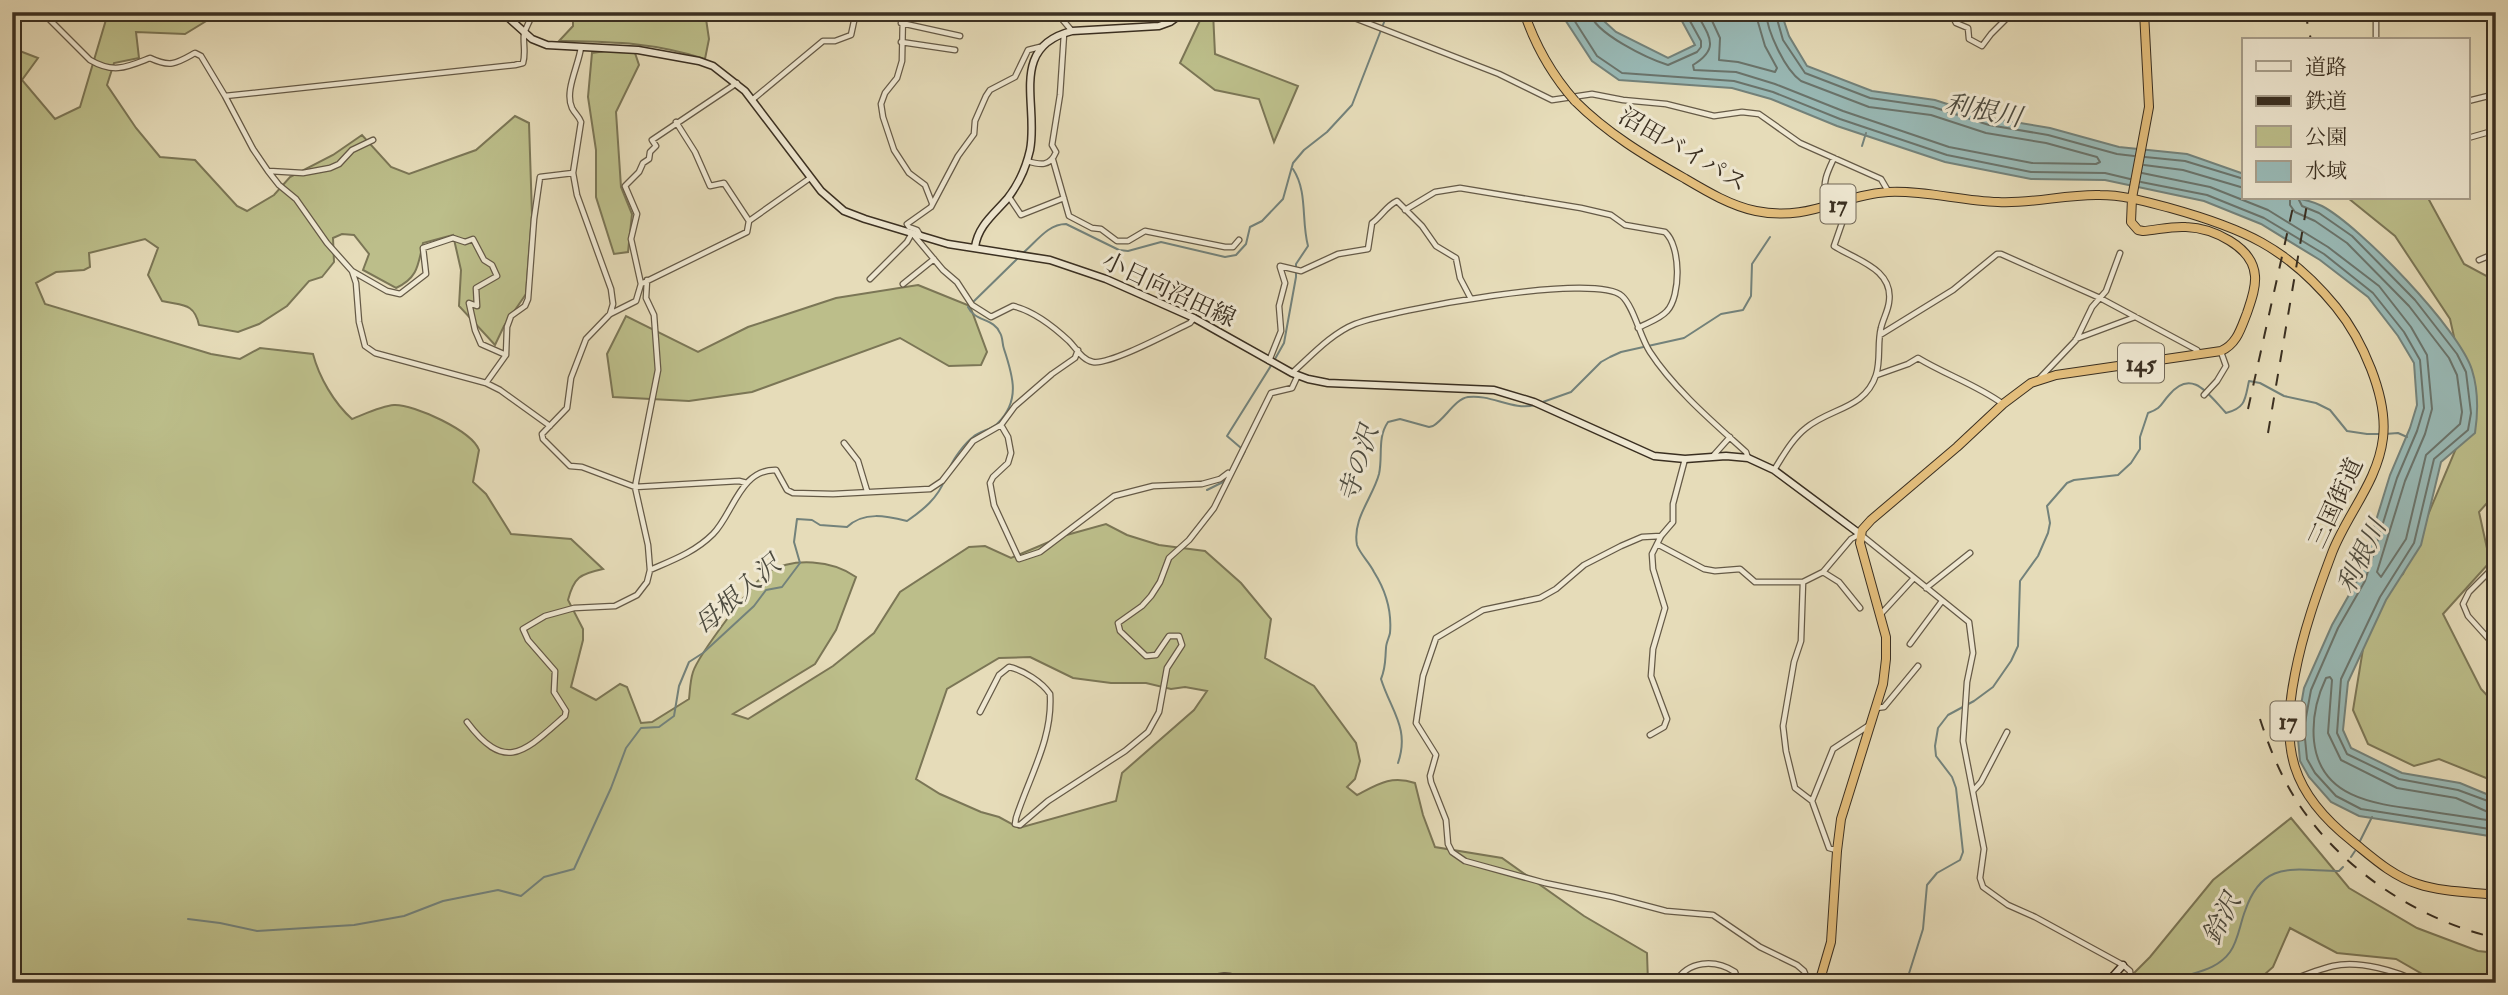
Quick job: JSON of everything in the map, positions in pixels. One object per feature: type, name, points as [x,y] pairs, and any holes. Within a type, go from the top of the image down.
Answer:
[{"type":"highway","name":"沼田バイパス","points":[[1524,12],[1541,52],[1575,101],[1624,143],[1698,186],[1755,211],[1796,214],[1888,192],[1994,202],[2030,202],[2093,195],[2132,198]]},
{"type":"highway","points":[[2144,12],[2149,107],[2130,217],[2138,230],[2185,227],[2213,232],[2249,258],[2255,276],[2253,294],[2237,338],[2221,351]]},
{"type":"highway","name":"三国街道","points":[[2132,198],[2239,229],[2278,251],[2304,272],[2339,311],[2356,338],[2381,399],[2383,436],[2374,472],[2339,536],[2307,621],[2289,709],[2290,751],[2303,786],[2320,812],[2376,861],[2418,885],[2496,895]]},
{"type":"highway","name":"145","points":[[1860,534],[1886,506],[2026,386],[2056,375],[2221,351]]},
{"type":"highway","points":[[1819,983],[1831,942],[1841,819],[1883,684],[1886,659],[1885,637],[1861,551],[1860,534]]},
{"type":"main road","name":"小日向沼田線","points":[[502,12],[539,43],[638,50],[699,61],[723,72],[752,100],[810,178],[844,211],[948,244],[1030,256],[1070,266],[1194,318],[1295,374],[1328,383],[1494,390],[1534,402],[1644,453],[1664,458],[1748,458],[1774,470],[1860,534]]},
{"type":"main road","points":[[975,247],[979,230],[1009,196],[1027,160],[1032,136],[1029,84],[1032,63],[1041,47],[1051,39],[1068,32],[1159,26],[1184,12]]},
{"type":"main road","points":[[2107,983],[2123,965]]},
{"type":"street","points":[[42,12],[90,60],[100,66],[134,66],[150,58],[161,64],[173,65],[195,53],[201,56],[253,149],[279,185],[296,199],[327,243],[352,271],[387,291],[400,294],[426,274],[423,248],[453,238],[465,242],[473,239],[484,260],[492,265],[497,276],[476,288],[477,306],[469,303],[475,330],[481,344],[506,355]]},
{"type":"street","points":[[225,96],[523,63],[524,33],[531,12]]},
{"type":"street","points":[[752,100],[823,41],[835,41],[851,35],[856,12]]},
{"type":"street","points":[[903,12],[902,61],[897,78],[885,93],[881,104],[894,150],[909,173],[925,185],[932,204]]},
{"type":"street","points":[[1056,12],[1068,32],[1057,125],[1052,145],[1056,152],[1053,160],[1069,216],[1091,228],[1101,229],[1117,241],[1128,240],[1145,231],[1203,245],[1233,247],[1239,240]]},
{"type":"street","points":[[1339,12],[1499,74],[1552,100],[1592,94],[1666,104],[1714,116],[1749,112],[1759,114],[1800,143],[1881,179],[1888,192]]},
{"type":"street","points":[[1952,15],[1956,23],[1968,28],[1969,39],[1982,46],[2013,12]]},
{"type":"street","points":[[2376,12],[2376,38]]},
{"type":"street","points":[[2487,12],[2496,46]]},
{"type":"street","points":[[901,23],[960,36]]},
{"type":"street","points":[[901,42],[955,50]]},
{"type":"street","points":[[580,47],[571,94],[572,108],[579,115],[581,122],[573,173],[577,195],[611,289],[613,304],[610,314]]},
{"type":"street","points":[[920,235],[907,224],[931,207],[958,156],[974,134],[975,121],[986,96],[990,90],[1015,77],[1028,50],[1041,47]]},
{"type":"street","points":[[737,83],[652,140],[656,146],[650,152],[649,159],[642,163],[639,172],[625,186],[637,214],[631,239],[641,284],[636,301],[610,314],[586,339],[571,378],[570,403],[542,434],[543,439],[570,466],[582,467],[635,486],[739,481],[747,483]]},
{"type":"street","points":[[2470,100],[2496,94]]},
{"type":"street","points":[[641,284],[747,232],[749,221],[724,183],[710,186],[695,152],[676,122]]},
{"type":"street","points":[[2470,137],[2496,130]]},
{"type":"street","points":[[268,171],[303,173],[330,168],[339,164],[352,150],[373,140]]},
{"type":"street","points":[[1826,196],[1825,180],[1834,158]]},
{"type":"street","points":[[1027,160],[1040,165],[1053,160]]},
{"type":"street","points":[[486,383],[506,355],[507,327],[511,316],[525,306],[528,299],[540,177],[573,173]]},
{"type":"street","points":[[749,221],[810,178]]},
{"type":"street","points":[[1405,210],[1435,192],[1460,188],[1581,208],[1611,215],[1625,225],[1665,232],[1674,245],[1677,266],[1676,294],[1666,314],[1637,328]]},
{"type":"street","points":[[1009,196],[1021,215],[1064,198]]},
{"type":"street","points":[[1269,361],[1281,331],[1279,306],[1285,283],[1280,266],[1301,271],[1338,254],[1364,251],[1370,244],[1372,223],[1390,204],[1397,201],[1422,226],[1436,246],[1456,258],[1460,278],[1471,299]]},
{"type":"street","points":[[1774,470],[1799,433],[1809,425],[1863,398],[1876,375],[1880,361],[1880,335],[1890,300],[1889,291],[1883,276],[1873,266],[1852,258],[1834,246],[1842,223],[1837,216]]},
{"type":"street","points":[[870,279],[907,242],[912,233],[957,282],[972,306],[982,314],[991,317],[1013,306],[1023,308],[1048,324],[1089,362],[1105,361],[1190,323],[1194,318]]},
{"type":"street","points":[[2038,380],[2076,340],[2092,307],[2106,291],[2120,253]]},
{"type":"street","points":[[2479,260],[2496,253]]},
{"type":"street","points":[[1880,335],[1953,290],[1997,254],[2100,298],[2197,350],[2201,356]]},
{"type":"street","points":[[903,284],[934,259]]},
{"type":"street","points":[[352,271],[365,346],[375,353],[486,383],[550,426]]},
{"type":"street","points":[[467,722],[487,745],[505,754],[514,754],[556,723],[565,716],[566,711],[554,692],[555,671],[528,640],[523,629],[545,616],[574,608],[615,606],[642,590],[648,582],[648,545],[635,486],[658,370],[654,315],[646,298],[647,280]]},
{"type":"street","points":[[981,712],[999,675],[1009,667],[1017,668],[1042,685],[1050,694],[1047,733],[1016,818],[1015,824],[1020,825],[1048,802],[1139,742],[1159,712],[1167,668],[1182,645],[1179,636],[1170,636],[1156,655],[1146,656],[1120,631],[1118,623],[1151,596],[1160,582],[1169,558],[1189,540],[1214,508],[1271,393],[1292,388],[1295,374],[1320,348],[1353,324],[1394,313],[1471,299],[1544,290],[1604,288],[1620,294],[1628,303],[1637,328],[1651,353],[1696,406],[1746,452],[1748,458]]},
{"type":"street","points":[[2076,340],[2135,317]]},
{"type":"street","points":[[650,570],[688,554],[714,533],[747,483],[764,470],[776,470],[787,490],[793,493],[834,494],[930,489],[949,473],[973,441],[1001,425],[1016,406],[1074,358],[1078,350]]},
{"type":"street","points":[[2204,395],[2226,366],[2221,351]]},
{"type":"street","points":[[1876,375],[1917,358],[1976,387],[2003,404]]},
{"type":"street","points":[[1001,425],[1009,437],[1012,453],[1008,463],[990,483],[994,505],[1019,559],[1044,549],[1114,496],[1153,486],[1202,484],[1220,480],[1230,472]]},
{"type":"street","points":[[1713,456],[1730,437]]},
{"type":"street","points":[[844,443],[858,461],[867,491]]},
{"type":"street","points":[[1650,735],[1664,727],[1667,719],[1656,693],[1650,666],[1665,608],[1653,569],[1652,554],[1661,536],[1673,522],[1673,504],[1685,459]]},
{"type":"street","points":[[1657,544],[1704,569],[1740,569],[1755,582],[1803,582],[1823,572],[1851,539],[1860,534],[1969,622],[1973,653],[1965,710],[1964,741],[1984,849],[1980,878],[1983,887],[2008,905],[2123,965],[2130,971],[2131,983]]},
{"type":"street","points":[[1661,536],[1642,537],[1621,546],[1584,565],[1556,589],[1540,598],[1483,610],[1436,638],[1423,676],[1416,723],[1436,755],[1430,776],[1446,820],[1448,844],[1452,852],[1465,861],[1515,876],[1665,911],[1713,915],[1741,936],[1797,965],[1804,971],[1809,983]]},
{"type":"street","points":[[1926,588],[1970,553]]},
{"type":"street","points":[[2496,565],[2469,592],[2463,604],[2468,616],[2496,647]]},
{"type":"street","points":[[1823,572],[1839,582],[1860,608]]},
{"type":"street","points":[[1880,615],[1914,578]]},
{"type":"street","points":[[1803,582],[1801,641],[1794,662],[1783,726],[1786,751],[1795,788],[1811,801],[1829,848],[1837,851]]},
{"type":"street","points":[[1910,644],[1942,600]]},
{"type":"street","points":[[1875,708],[1884,707],[1918,666]]},
{"type":"street","points":[[1811,801],[1833,749],[1869,726]]},
{"type":"street","points":[[1972,792],[1981,782],[2007,732]]},
{"type":"street","points":[[1675,983],[1678,977],[1701,963],[1713,962],[1735,972],[1739,983]]},
{"type":"street","points":[[2285,983],[2335,966],[2353,965],[2397,972],[2420,983]]},
{"type":"street","points":[[1205,983],[1215,976],[1230,975],[1243,983]]},
{"type":"green space","points":[[221,12],[185,34],[136,32],[139,58],[114,63],[107,85],[136,128],[160,157],[195,160],[237,206],[247,211],[274,195],[290,177],[333,155],[362,135],[391,167],[409,174],[476,150],[515,116],[529,123],[532,215],[526,294],[504,326],[495,345],[459,306],[461,270],[453,235],[423,243],[413,275],[396,288],[363,270],[369,254],[354,235],[342,234],[333,238],[334,262],[322,277],[309,281],[287,306],[259,324],[238,332],[199,325],[194,312],[186,306],[162,301],[148,275],[158,248],[145,239],[89,253],[90,267],[56,272],[36,283],[45,304],[211,354],[240,359],[260,348],[313,354],[328,389],[352,419],[384,407],[403,406],[428,414],[466,435],[479,450],[473,482],[486,494],[511,534],[571,539],[603,569],[579,578],[568,600],[583,629],[583,640],[571,687],[596,700],[620,684],[627,687],[641,723],[652,722],[689,699],[697,663],[727,619],[761,578],[778,567],[789,564],[824,564],[856,577],[836,630],[815,664],[733,714],[748,719],[833,666],[874,633],[900,592],[969,547],[985,546],[1011,558],[1063,536],[1106,524],[1127,535],[1159,545],[1205,551],[1241,583],[1271,619],[1265,658],[1314,686],[1356,743],[1360,761],[1355,779],[1347,787],[1357,795],[1392,780],[1415,783],[1435,847],[1502,858],[1584,916],[1647,953],[1648,983],[1354,983],[1327,974],[1309,983],[12,983],[12,48],[38,58],[22,80],[55,119],[80,107],[108,13]],"holes":[[[1030,657],[1073,678],[1207,691],[1194,710],[1122,773],[1116,801],[1019,828],[999,817],[940,794],[916,779],[947,689],[999,658]]]},
{"type":"green space","points":[[573,12],[705,12],[709,39],[705,59],[650,46],[559,41],[573,26]]},
{"type":"green space","points":[[1204,12],[1213,12],[1215,54],[1298,86],[1274,142],[1259,99],[1215,90],[1180,63]]},
{"type":"green space","points":[[633,47],[639,65],[616,112],[621,187],[632,214],[628,252],[614,254],[596,197],[596,150],[588,97],[592,53]]},
{"type":"green space","points":[[2350,200],[2429,200],[2464,264],[2496,281],[2496,493],[2479,512],[2490,562],[2443,614],[2481,689],[2496,705],[2496,782],[2439,759],[2414,766],[2368,744],[2353,710],[2370,606],[2403,574],[2471,413],[2450,319],[2395,236]]},
{"type":"green space","points":[[918,285],[970,306],[987,352],[981,365],[949,366],[900,338],[752,392],[689,401],[613,397],[607,354],[626,316],[698,352],[748,327],[836,298]]},
{"type":"green space","points":[[2291,818],[2349,888],[2417,928],[2478,951],[2496,953],[2496,983],[2438,983],[2396,959],[2337,953],[2290,928],[2273,967],[2255,983],[2124,983],[2150,957],[2213,880]]},
{"type":"water","points":[[1560,12],[1594,12],[1616,32],[1668,58],[1695,45],[1677,12],[1781,12],[1789,36],[1807,66],[1872,91],[1935,100],[1990,118],[2050,128],[2119,147],[2187,154],[2242,173],[2242,200],[2313,202],[2339,217],[2360,234],[2407,280],[2464,352],[2474,377],[2477,409],[2475,433],[2441,462],[2421,545],[2386,600],[2348,682],[2343,730],[2351,748],[2402,773],[2460,783],[2496,798],[2496,837],[2359,816],[2331,802],[2309,777],[2300,761],[2297,728],[2304,688],[2332,625],[2358,579],[2390,475],[2417,405],[2414,363],[2398,336],[2368,297],[2320,260],[2261,224],[2204,201],[2105,180],[2031,179],[1945,162],[1837,126],[1771,99],[1732,88],[1619,80],[1592,61]]},
{"type":"waterway","name":"母根入沢","points":[[1024,252],[1048,230],[1066,224],[1119,250],[1128,251],[1161,242],[1225,257],[1236,255],[1246,244],[1250,227],[1262,221],[1283,199],[1293,163],[1352,105],[1388,12]]},
{"type":"waterway","name":"寺の沢","points":[[1862,146],[1866,133]]},
{"type":"waterway","points":[[1275,359],[1284,343],[1296,264],[1308,246],[1301,187],[1293,169]]},
{"type":"waterway","name":"寺の沢","points":[[1540,403],[1571,392],[1601,362],[1610,357],[1621,352],[1684,338],[1721,314],[1743,310],[1751,296],[1752,264],[1770,237]]},
{"type":"waterway","name":"母根入沢","points":[[950,467],[966,443],[997,424],[1005,415],[1012,397],[1012,379],[1001,335],[997,328],[975,315],[968,307],[1018,258]]},
{"type":"waterway","points":[[1241,448],[1227,436],[1272,364]]},
{"type":"waterway","points":[[1906,983],[1923,929],[1927,885],[1937,873],[1960,860],[1963,852],[1956,788],[1952,777],[1936,756],[1938,728],[1948,715],[1993,687],[2011,661],[2018,646],[2020,581],[2038,556],[2048,533],[2050,523],[2047,506],[2067,483],[2118,475],[2131,463],[2140,449],[2140,437],[2148,413],[2158,408],[2177,387],[2185,383],[2193,384],[2207,392],[2226,413],[2241,405],[2249,381],[2260,383],[2284,396],[2316,403],[2330,410],[2347,431],[2380,434]]},
{"type":"waterway","name":"寺の沢","points":[[1398,763],[1401,729],[1381,679],[1390,633],[1389,609],[1378,579],[1358,548],[1356,535],[1360,517],[1379,474],[1381,441],[1385,428],[1388,422],[1400,419],[1433,426],[1459,401],[1468,397],[1518,406],[1535,405]]},
{"type":"waterway","points":[[2385,434],[2398,433],[2407,437]]},
{"type":"waterway","points":[[1232,476],[1245,451]]},
{"type":"waterway","name":"母根入沢","points":[[188,919],[257,931],[354,925],[404,916],[443,901],[498,890],[521,896],[544,877],[574,869],[626,748],[641,728],[659,727],[674,716],[679,686],[689,662],[703,653],[754,606],[766,590],[782,587],[800,563],[794,542],[797,519],[812,520],[820,525],[847,527],[868,517],[883,516],[907,521],[929,503],[945,479]]},
{"type":"waterway","points":[[1207,490],[1225,481]]},
{"type":"waterway","name":"鈴沢","points":[[2360,841],[2372,817]]},
{"type":"waterway","name":"鈴沢","points":[[2351,857],[2355,851]]},
{"type":"waterway","name":"鈴沢","points":[[2168,983],[2209,968],[2224,959],[2235,943],[2252,894],[2261,882],[2271,875],[2295,870],[2339,871],[2343,867]]},
{"type":"tunnel","points":[[1826,196],[1837,216]]},
{"type":"railway","points":[[2305,12],[2311,38]]},
{"type":"railway","points":[[2248,409],[2295,200]]},
{"type":"railway","points":[[2268,433],[2308,200]]},
{"type":"railway","points":[[2260,719],[2277,764],[2294,796],[2318,830],[2339,852],[2361,872],[2412,906],[2467,930],[2496,938]]},
{"type":"water label","name":"利根川","points":[[1983,111]]},
{"type":"water label","name":"利根川","points":[[2362,557]]}]
